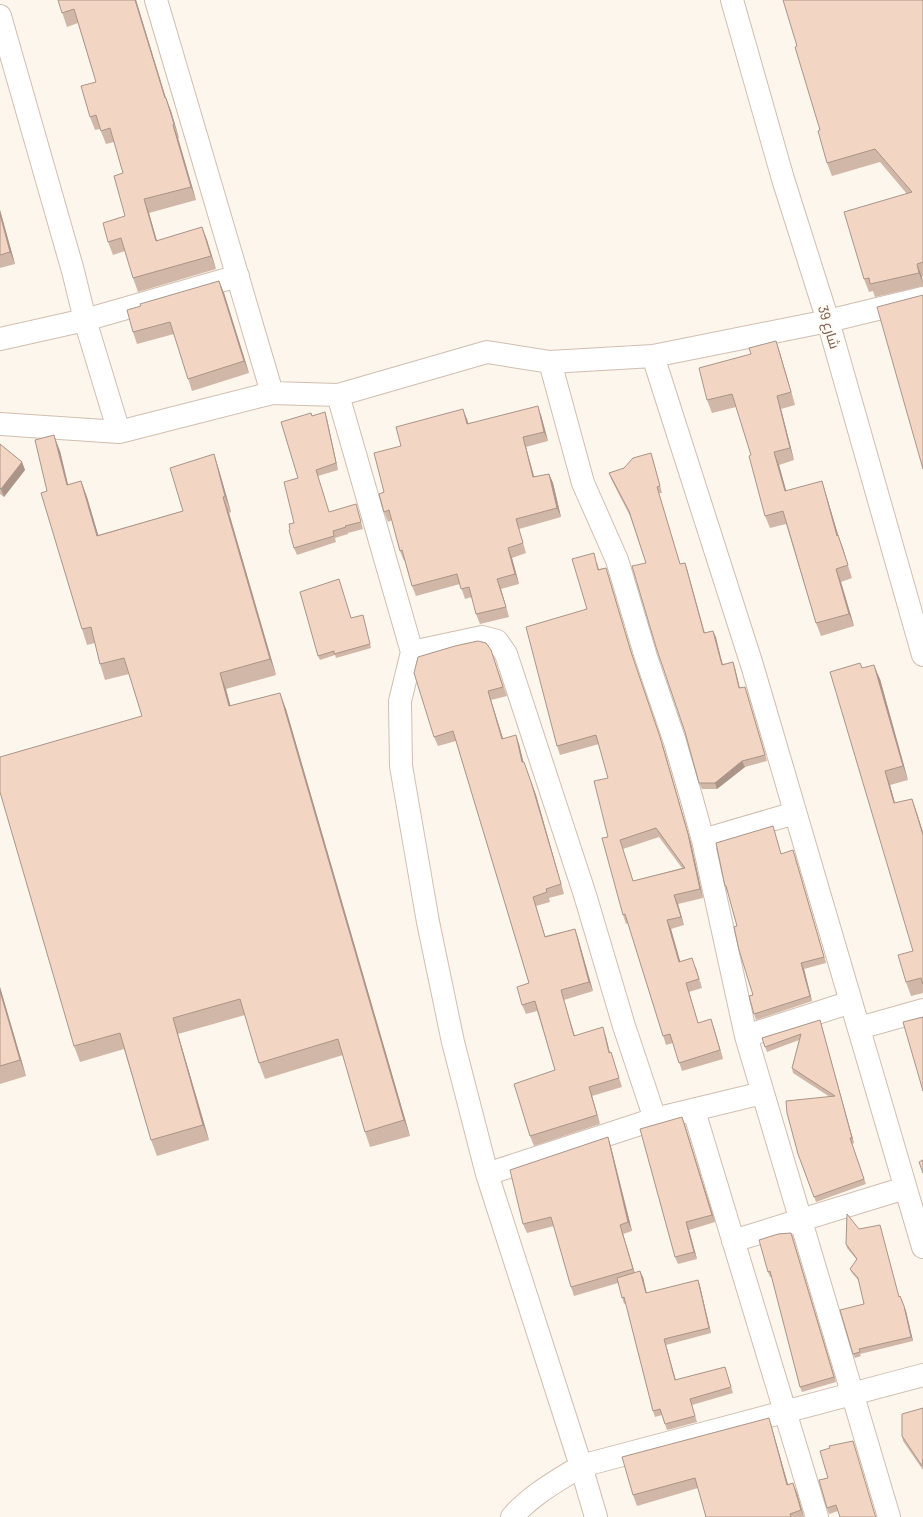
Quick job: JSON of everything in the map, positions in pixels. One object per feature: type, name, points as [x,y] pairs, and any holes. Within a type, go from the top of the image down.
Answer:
[{"type":"street","points":[[156,0],[272,393]]},
{"type":"street","name":"شارع 39","points":[[732,0],[783,179],[828,321],[923,655]]},
{"type":"street","points":[[0,16],[73,270],[85,320],[119,432]]},
{"type":"street","points":[[0,339],[85,320],[238,276]]},
{"type":"street","points":[[0,424],[119,432],[272,393],[338,395],[487,352],[550,362],[653,356],[828,321],[923,298]]},
{"type":"street","points":[[653,356],[752,665],[923,1247]]},
{"type":"street","points":[[550,362],[583,483],[617,560],[646,658],[675,742],[703,840],[746,1036],[889,1517]]},
{"type":"street","points":[[338,395],[412,652],[400,701],[401,766],[428,922],[448,1020],[487,1174],[596,1517]]},
{"type":"street","points":[[412,652],[482,637],[497,641],[506,654],[585,895],[624,1026],[654,1119]]},
{"type":"street","points":[[703,840],[795,813]]},
{"type":"street","points":[[746,1036],[851,1002]]},
{"type":"street","points":[[859,1028],[923,1010]]},
{"type":"street","points":[[487,1174],[654,1119],[763,1094]]},
{"type":"street","points":[[694,1111],[817,1517]]},
{"type":"street","points":[[733,1241],[905,1188]]},
{"type":"street","points":[[512,1517],[521,1506],[581,1466],[923,1375]]},
{"type":"building","points":[[58,0],[135,0],[174,124],[173,125],[191,187],[144,199],[156,241],[202,227],[211,256],[133,278],[121,238],[108,242],[103,223],[125,216],[114,176],[123,173],[110,128],[101,131],[96,115],[90,117],[81,86],[96,82],[74,9],[62,13]]},
{"type":"building","points":[[783,0],[923,0],[923,262],[917,264],[919,273],[870,284],[869,278],[864,279],[844,212],[912,192],[875,149],[827,163],[818,131],[820,130],[795,47],[797,46]]},
{"type":"building","points":[[0,214],[10,252],[0,255]]},
{"type":"building","points":[[219,281],[244,361],[188,379],[170,322],[133,332],[127,310],[141,306],[140,304]]},
{"type":"building","points":[[923,295],[923,469],[877,307]]},
{"type":"building","points":[[776,341],[791,392],[777,396],[790,448],[774,452],[785,491],[822,481],[837,536],[838,535],[848,565],[836,569],[849,614],[816,623],[783,511],[765,516],[749,456],[751,455],[732,394],[707,400],[699,368],[751,354],[749,348]]},
{"type":"building","points":[[538,406],[544,432],[523,437],[533,477],[549,474],[557,508],[516,519],[523,543],[508,548],[515,574],[497,579],[506,607],[476,614],[469,587],[461,589],[457,574],[412,586],[402,550],[400,551],[389,510],[384,512],[379,494],[384,492],[374,453],[401,446],[396,427],[463,409],[467,424]]},
{"type":"building","points":[[325,412],[336,463],[316,470],[329,512],[356,504],[361,522],[333,531],[334,536],[294,548],[289,530],[289,524],[294,523],[284,482],[298,478],[281,422],[311,413],[312,416]]},
{"type":"building","points":[[54,435],[67,485],[81,481],[97,536],[183,511],[170,468],[214,454],[225,496],[223,497],[270,659],[220,673],[229,706],[280,693],[404,1120],[365,1132],[338,1039],[259,1063],[240,999],[173,1018],[203,1125],[151,1140],[120,1033],[74,1046],[0,792],[0,757],[142,716],[124,658],[100,664],[91,627],[82,629],[41,493],[47,491],[35,440]]},
{"type":"building","points":[[0,444],[22,462],[1,489],[0,488]]},
{"type":"building","points":[[651,453],[660,486],[657,487],[680,564],[685,563],[704,633],[713,631],[722,665],[733,662],[739,688],[745,687],[765,755],[742,761],[715,783],[699,783],[685,732],[656,647],[632,566],[646,563],[629,511],[609,473],[624,468],[633,458]]},
{"type":"building","points":[[594,553],[598,570],[606,568],[631,652],[660,737],[688,834],[700,889],[674,895],[681,917],[667,920],[679,962],[692,958],[699,979],[686,983],[698,1023],[711,1019],[720,1050],[679,1063],[670,1034],[663,1036],[625,914],[623,915],[602,838],[608,837],[594,781],[608,778],[596,735],[557,746],[526,627],[587,609],[572,559]],"holes":[[[656,828],[685,868],[633,881],[620,840]]]},
{"type":"building","points":[[339,579],[351,618],[363,615],[370,644],[334,654],[334,651],[318,656],[300,592]]},
{"type":"building","points":[[478,641],[486,643],[491,650],[503,687],[488,691],[502,739],[516,735],[522,762],[524,762],[532,785],[561,884],[546,889],[547,892],[533,897],[545,937],[575,929],[589,982],[561,990],[574,1036],[603,1027],[609,1053],[611,1052],[619,1078],[589,1087],[597,1115],[530,1136],[514,1084],[555,1070],[535,1001],[522,1005],[517,987],[529,983],[453,731],[434,737],[414,673],[418,657]]},
{"type":"building","points":[[860,663],[862,668],[874,665],[903,766],[885,771],[894,803],[912,799],[923,835],[923,984],[921,978],[906,982],[898,955],[913,951],[830,672]]},
{"type":"building","points":[[773,826],[781,854],[793,850],[824,957],[801,963],[810,996],[754,1014],[749,996],[753,995],[739,950],[734,927],[737,926],[725,886],[716,843]]},
{"type":"building","points":[[0,991],[20,1060],[0,1066]]},
{"type":"building","points":[[923,1017],[923,1091],[903,1022]]},
{"type":"building","points":[[820,1020],[852,1138],[850,1138],[864,1179],[814,1197],[798,1154],[787,1113],[786,1101],[835,1096],[792,1068],[801,1034],[765,1047],[762,1038]]},
{"type":"building","points":[[682,1117],[712,1215],[686,1222],[694,1252],[675,1257],[640,1129]]},
{"type":"building","points":[[608,1137],[628,1222],[620,1225],[633,1269],[571,1287],[551,1217],[523,1224],[510,1170]]},
{"type":"building","points":[[923,1160],[923,1173],[919,1162]]},
{"type":"building","points":[[847,1214],[859,1229],[880,1225],[899,1297],[900,1296],[904,1306],[911,1337],[859,1349],[860,1352],[853,1354],[840,1310],[864,1304],[858,1278],[850,1269],[857,1259],[846,1244]]},
{"type":"building","points":[[791,1233],[834,1377],[800,1387],[770,1271],[768,1272],[759,1240],[778,1234]]},
{"type":"building","points":[[640,1271],[646,1293],[698,1280],[709,1328],[664,1339],[675,1380],[725,1367],[731,1387],[690,1399],[695,1416],[665,1424],[660,1409],[653,1411],[624,1297],[622,1298],[617,1278]]},
{"type":"building","points":[[923,1408],[922,1466],[902,1436],[902,1414]]},
{"type":"building","points":[[769,1418],[787,1485],[793,1483],[801,1510],[790,1514],[791,1517],[706,1517],[695,1478],[633,1495],[622,1457]]},
{"type":"building","points":[[853,1441],[876,1517],[840,1517],[836,1505],[827,1508],[819,1480],[828,1478],[820,1451],[830,1448],[829,1446]]}]
